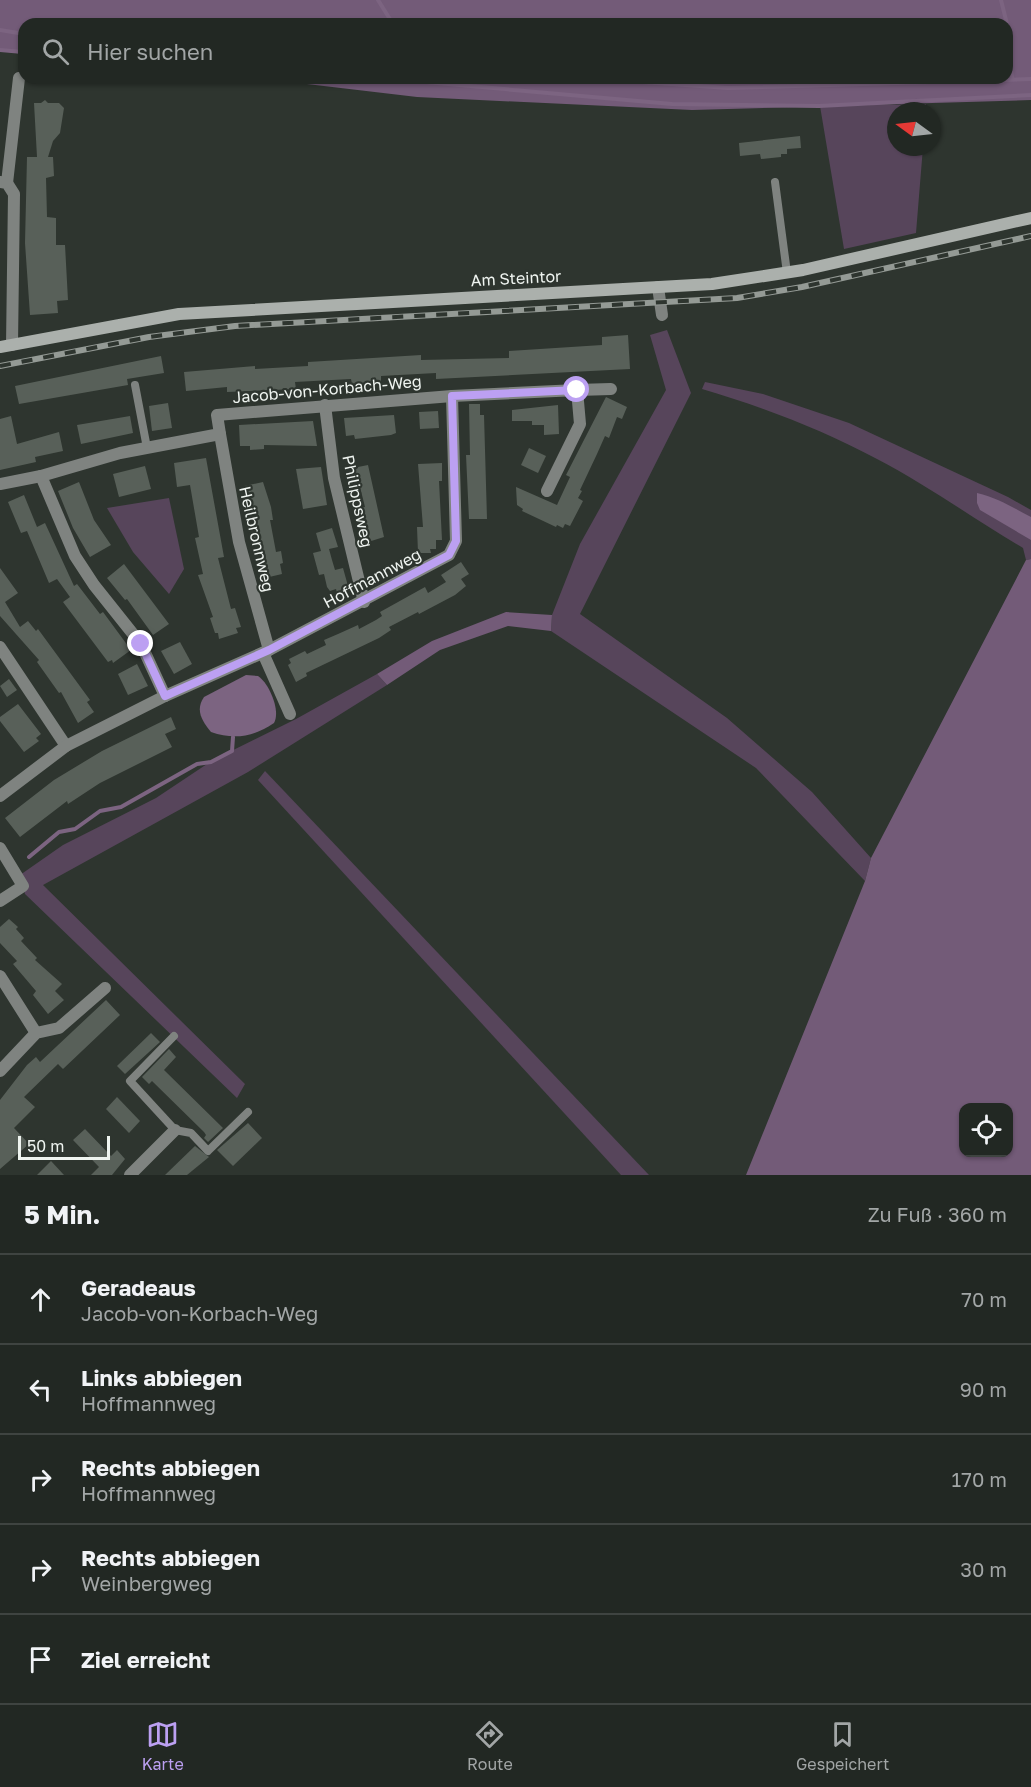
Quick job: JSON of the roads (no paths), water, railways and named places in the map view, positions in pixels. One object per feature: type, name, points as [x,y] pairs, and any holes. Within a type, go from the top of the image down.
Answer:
[{"type":"street","points":[[6,346],[6,269],[14,194],[4,182],[18,84]]},
{"type":"street","name":"Am Steintor","points":[[6,346],[179,314],[712,284],[787,273],[1031,218]]},
{"type":"street","points":[[658,287],[662,315]]},
{"type":"street","name":"Jacob-von-Korbach-Weg","points":[[220,434],[217,415],[452,396],[611,388]]},
{"type":"street","points":[[547,491],[580,424],[577,390]]},
{"type":"street","name":"Hoffmannweg","points":[[0,796],[66,746],[165,696],[266,652],[449,555],[456,541],[452,396]]},
{"type":"street","name":"Philippsweg","points":[[325,405],[334,478],[364,602]]},
{"type":"street","points":[[0,484],[41,476],[147,448],[220,434]]},
{"type":"street","name":"Heilbronnweg","points":[[220,434],[238,542],[266,652]]},
{"type":"street","points":[[41,476],[75,556],[94,585],[141,644],[165,696]]},
{"type":"street","points":[[0,647],[66,746]]},
{"type":"street","points":[[266,652],[290,714]]},
{"type":"street","points":[[0,848],[23,886],[0,902]]},
{"type":"street","points":[[0,976],[36,1033]]},
{"type":"street","points":[[0,1071],[36,1033],[59,1028],[105,988]]},
{"type":"street","points":[[130,1175],[175,1130]]},
{"type":"lane","points":[[774,182],[787,273]]},
{"type":"lane","points":[[135,385],[147,448]]},
{"type":"lane","points":[[174,1036],[130,1081],[175,1130],[191,1133],[208,1151],[248,1112]]},
{"type":"waterway","points":[[378,0],[389,18]]},
{"type":"waterway","points":[[1001,0],[1006,18]]},
{"type":"waterway","points":[[0,30],[18,33]]},
{"type":"waterway","points":[[0,50],[18,52]]},
{"type":"waterway","points":[[1013,80],[1031,79]]},
{"type":"waterway","points":[[447,84],[672,104],[819,106],[1031,95]]},
{"type":"waterway","points":[[671,84],[728,88],[863,84]]},
{"type":"waterway","points":[[29,857],[59,832],[75,829],[100,811],[121,807],[197,764],[211,762],[232,751],[233,737]]},
{"type":"railway","points":[[0,366],[149,337],[235,326],[737,298],[802,287],[1031,236]]}]
